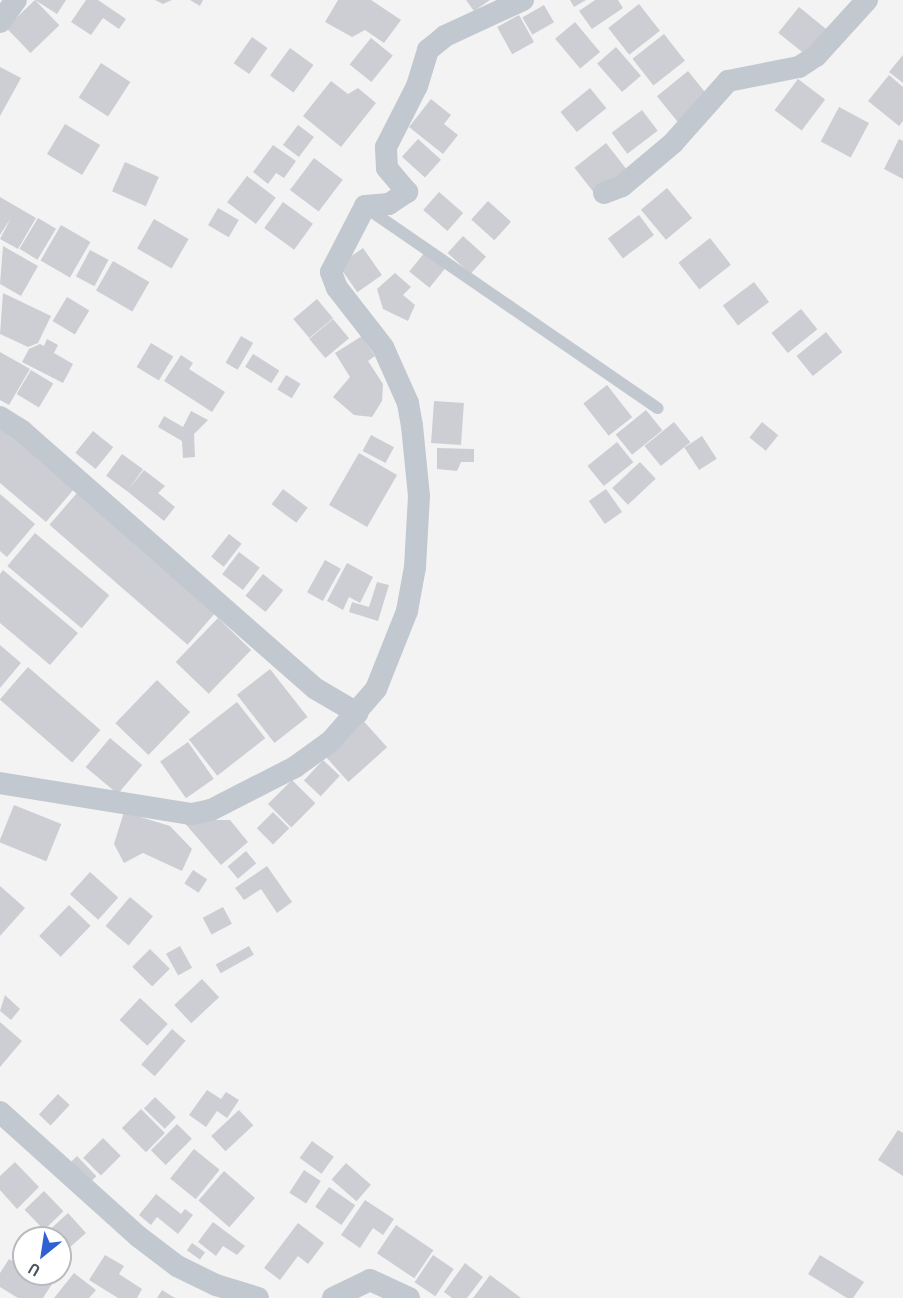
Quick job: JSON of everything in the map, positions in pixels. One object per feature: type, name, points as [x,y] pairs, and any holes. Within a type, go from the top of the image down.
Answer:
[{"type":"street","points":[[0,22],[16,0]]},
{"type":"street","points":[[0,783],[200,813],[295,767],[331,741],[376,689],[407,611],[415,567],[419,496],[408,403],[383,347],[337,288],[331,272],[364,206],[389,204],[408,192],[387,168],[386,147],[417,86],[428,50],[445,36],[523,0]]},
{"type":"street","points":[[603,193],[622,186],[673,143],[728,81],[799,67],[816,56],[867,0]]},
{"type":"street","points":[[0,417],[22,431],[316,689],[357,713]]},
{"type":"street","points":[[0,1112],[139,1237],[177,1266],[216,1285],[258,1298]]},
{"type":"street","points":[[333,1298],[370,1280],[409,1298]]},
{"type":"lane","points":[[364,206],[658,408]]},
{"type":"building","points":[[35,0],[66,0],[57,14]]},
{"type":"building","points":[[35,0],[59,25],[31,53],[6,28]]},
{"type":"building","points":[[86,0],[98,0],[126,19],[119,29],[103,18],[91,35],[71,22]]},
{"type":"building","points":[[155,0],[172,0],[163,4]]},
{"type":"building","points":[[190,0],[203,0],[200,6]]},
{"type":"building","points":[[338,0],[371,0],[401,20],[384,43],[365,30],[352,37],[325,22]]},
{"type":"building","points":[[466,0],[490,0],[474,11]]},
{"type":"building","points":[[570,0],[586,0],[574,7]]},
{"type":"building","points":[[595,0],[618,0],[623,8],[592,29],[579,11]]},
{"type":"building","points":[[639,4],[660,31],[629,55],[608,28]]},
{"type":"building","points":[[544,5],[554,22],[532,35],[522,18]]},
{"type":"building","points":[[799,7],[830,32],[809,58],[778,33]]},
{"type":"building","points":[[519,15],[534,42],[512,54],[497,27]]},
{"type":"building","points":[[575,22],[600,52],[580,69],[555,39]]},
{"type":"building","points":[[664,34],[685,61],[653,85],[632,59]]},
{"type":"building","points":[[252,37],[268,48],[249,74],[234,63]]},
{"type":"building","points":[[371,38],[393,56],[371,82],[350,64]]},
{"type":"building","points":[[616,47],[641,76],[622,92],[597,63]]},
{"type":"building","points":[[290,48],[313,65],[293,93],[270,76]]},
{"type":"building","points":[[903,55],[903,83],[889,72]]},
{"type":"building","points":[[101,63],[130,82],[108,116],[79,97]]},
{"type":"building","points":[[0,67],[21,78],[0,116]]},
{"type":"building","points":[[688,71],[709,97],[678,122],[657,96]]},
{"type":"building","points":[[889,75],[903,87],[903,121],[899,126],[868,101]]},
{"type":"building","points":[[798,79],[825,99],[802,131],[775,110]]},
{"type":"building","points":[[331,81],[348,94],[358,88],[376,103],[341,147],[303,116]]},
{"type":"building","points":[[590,88],[606,108],[577,132],[560,112]]},
{"type":"building","points":[[431,99],[451,115],[444,124],[458,135],[443,154],[409,127]]},
{"type":"building","points":[[839,107],[869,123],[851,157],[821,141]]},
{"type":"building","points":[[642,110],[658,131],[627,154],[612,133]]},
{"type":"building","points":[[65,124],[100,145],[82,175],[47,154]]},
{"type":"building","points":[[298,125],[314,137],[299,157],[283,145]]},
{"type":"building","points":[[418,139],[441,160],[425,178],[402,157]]},
{"type":"building","points":[[899,139],[903,141],[903,179],[884,169]]},
{"type":"building","points":[[606,143],[626,169],[595,194],[574,168]]},
{"type":"building","points":[[273,145],[296,161],[284,178],[276,173],[268,184],[253,172]]},
{"type":"building","points":[[314,158],[343,180],[319,212],[290,190]]},
{"type":"building","points":[[125,162],[159,177],[146,206],[112,191]]},
{"type":"building","points":[[247,176],[276,198],[256,224],[227,202]]},
{"type":"building","points":[[667,188],[692,218],[666,240],[641,210]]},
{"type":"building","points":[[439,192],[463,213],[447,231],[423,210]]},
{"type":"building","points":[[0,197],[36,218],[18,249],[0,239],[11,218],[0,235]]},
{"type":"building","points":[[488,201],[511,222],[494,240],[471,220]]},
{"type":"building","points":[[283,202],[313,224],[294,250],[264,228]]},
{"type":"building","points":[[218,208],[239,220],[229,237],[208,225]]},
{"type":"building","points":[[639,215],[654,235],[623,258],[608,238]]},
{"type":"building","points":[[38,218],[56,229],[37,260],[19,249]]},
{"type":"building","points":[[154,219],[189,239],[172,268],[137,248]]},
{"type":"building","points":[[61,225],[90,242],[70,278],[41,261]]},
{"type":"building","points":[[463,236],[486,257],[471,274],[448,253]]},
{"type":"building","points":[[710,238],[731,265],[699,289],[678,263]]},
{"type":"building","points":[[3,246],[38,266],[21,296],[0,284]]},
{"type":"building","points":[[363,248],[382,275],[357,292],[338,265]]},
{"type":"building","points":[[90,250],[109,260],[94,286],[76,276]]},
{"type":"building","points":[[425,252],[445,268],[429,288],[409,271]]},
{"type":"building","points":[[113,261],[149,282],[132,311],[96,290]]},
{"type":"building","points":[[395,273],[411,287],[403,295],[415,305],[408,321],[383,309],[377,289]]},
{"type":"building","points":[[754,282],[769,302],[738,325],[723,305]]},
{"type":"building","points":[[3,293],[51,316],[38,343],[28,347],[0,334]]},
{"type":"building","points":[[67,297],[89,310],[75,334],[53,321]]},
{"type":"building","points":[[317,299],[333,318],[309,338],[293,319]]},
{"type":"building","points":[[801,309],[817,329],[788,353],[771,333]]},
{"type":"building","points":[[333,319],[349,338],[325,358],[309,339]]},
{"type":"building","points":[[826,332],[842,352],[813,376],[796,356]]},
{"type":"building","points":[[241,336],[253,343],[238,370],[226,363]]},
{"type":"building","points":[[362,336],[375,356],[368,361],[383,384],[382,401],[372,417],[354,415],[333,397],[350,377],[335,353]]},
{"type":"building","points":[[47,339],[58,345],[54,353],[73,364],[63,383],[22,362],[29,349],[40,344],[44,346]]},
{"type":"building","points":[[151,343],[173,356],[159,380],[137,367]]},
{"type":"building","points":[[0,352],[30,369],[9,405],[0,400]]},
{"type":"building","points":[[253,354],[279,370],[271,383],[245,367]]},
{"type":"building","points":[[181,355],[193,363],[189,369],[225,392],[212,412],[164,381]]},
{"type":"building","points":[[31,370],[53,383],[39,407],[17,394]]},
{"type":"building","points":[[286,375],[301,384],[292,398],[277,390]]},
{"type":"building","points":[[607,385],[632,417],[609,436],[583,403]]},
{"type":"building","points":[[434,401],[464,403],[461,445],[431,443]]},
{"type":"building","points":[[646,410],[662,430],[632,455],[616,435]]},
{"type":"building","points":[[191,411],[208,420],[194,434],[195,457],[183,458],[182,441],[158,427],[164,416],[183,427]]},
{"type":"building","points":[[674,422],[690,442],[661,466],[644,446]]},
{"type":"building","points":[[762,422],[778,435],[766,451],[749,438]]},
{"type":"building","points":[[0,426],[74,489],[46,522],[0,483]]},
{"type":"building","points":[[93,431],[113,447],[96,469],[75,453]]},
{"type":"building","points":[[371,435],[394,447],[386,463],[363,451]]},
{"type":"building","points":[[702,436],[717,459],[699,470],[684,447]]},
{"type":"building","points":[[617,442],[633,462],[604,486],[587,466]]},
{"type":"building","points":[[437,448],[474,449],[474,462],[461,462],[457,471],[437,469]]},
{"type":"building","points":[[359,453],[397,475],[367,527],[329,505]]},
{"type":"building","points":[[122,454],[143,469],[127,491],[106,476]]},
{"type":"building","points":[[640,462],[656,479],[628,505],[612,488]]},
{"type":"building","points":[[144,470],[165,486],[158,493],[175,507],[164,521],[127,491]]},
{"type":"building","points":[[283,489],[308,508],[296,523],[272,504]]},
{"type":"building","points":[[606,489],[622,512],[605,524],[589,501]]},
{"type":"building","points":[[77,493],[215,613],[188,645],[49,525]]},
{"type":"building","points":[[0,494],[35,524],[7,557],[0,551]]},
{"type":"building","points":[[35,533],[109,595],[82,628],[7,566]]},
{"type":"building","points":[[229,534],[242,544],[224,567],[211,557]]},
{"type":"building","points":[[239,552],[260,568],[243,590],[222,574]]},
{"type":"building","points":[[325,560],[341,569],[323,601],[307,592]]},
{"type":"building","points":[[347,563],[373,577],[360,603],[349,597],[343,610],[327,601]]},
{"type":"building","points":[[3,570],[78,633],[50,665],[0,623],[0,574]]},
{"type":"building","points":[[263,574],[283,590],[266,612],[245,596]]},
{"type":"building","points":[[377,582],[389,585],[378,621],[349,612],[352,602],[369,607]]},
{"type":"building","points":[[218,618],[251,650],[209,694],[176,662]]},
{"type":"building","points":[[0,645],[21,663],[0,688]]},
{"type":"building","points":[[28,667],[100,730],[72,762],[0,700]]},
{"type":"building","points":[[270,669],[308,717],[274,743],[237,695]]},
{"type":"building","points":[[157,680],[190,712],[148,755],[115,723]]},
{"type":"building","points":[[237,702],[265,738],[217,776],[189,740]]},
{"type":"building","points":[[359,716],[387,747],[348,782],[320,751]]},
{"type":"building","points":[[110,738],[142,765],[118,794],[86,767]]},
{"type":"building","points":[[188,742],[214,779],[186,798],[160,762]]},
{"type":"building","points":[[323,760],[340,776],[321,796],[304,780]]},
{"type":"building","points":[[292,780],[315,803],[291,827],[268,804]]},
{"type":"building","points":[[14,805],[61,824],[46,861],[0,842]]},
{"type":"building","points":[[124,812],[170,826],[192,849],[182,871],[143,853],[124,863],[114,844]]},
{"type":"building","points":[[273,812],[289,828],[273,845],[257,828]]},
{"type":"building","points":[[182,820],[230,820],[248,842],[221,865]]},
{"type":"building","points":[[246,851],[256,863],[238,879],[228,866]]},
{"type":"building","points":[[267,866],[292,902],[277,913],[261,889],[244,900],[235,888]]},
{"type":"building","points":[[193,870],[207,879],[199,893],[184,883]]},
{"type":"building","points":[[90,872],[118,897],[98,920],[70,894]]},
{"type":"building","points":[[0,886],[25,908],[0,936]]},
{"type":"building","points":[[130,897],[153,916],[129,945],[106,926]]},
{"type":"building","points":[[69,905],[91,926],[61,957],[39,936]]},
{"type":"building","points":[[223,907],[232,924],[212,935],[203,918]]},
{"type":"building","points":[[180,946],[192,968],[178,976],[166,954]]},
{"type":"building","points":[[249,946],[254,955],[221,973],[216,964]]},
{"type":"building","points":[[150,949],[170,969],[152,986],[132,967]]},
{"type":"building","points":[[202,979],[219,997],[191,1023],[174,1005]]},
{"type":"building","points":[[5,995],[20,1009],[11,1020],[0,1011]]},
{"type":"building","points":[[140,998],[168,1024],[147,1046],[120,1020]]},
{"type":"building","points":[[0,1022],[22,1041],[0,1067]]},
{"type":"building","points":[[172,1029],[186,1041],[155,1076],[141,1064]]},
{"type":"building","points":[[207,1090],[221,1099],[226,1092],[239,1100],[227,1118],[217,1111],[206,1127],[189,1115]]},
{"type":"building","points":[[58,1094],[70,1105],[51,1125],[39,1114]]},
{"type":"building","points":[[155,1097],[176,1117],[165,1129],[144,1109]]},
{"type":"building","points":[[141,1109],[165,1133],[146,1152],[122,1128]]},
{"type":"building","points":[[239,1110],[253,1125],[226,1151],[211,1136]]},
{"type":"building","points":[[177,1124],[192,1139],[166,1165],[151,1150]]},
{"type":"building","points":[[898,1130],[903,1133],[903,1176],[878,1160]]},
{"type":"building","points":[[103,1138],[121,1156],[101,1175],[83,1158]]},
{"type":"building","points":[[312,1141],[334,1157],[321,1174],[300,1158]]},
{"type":"building","points":[[194,1149],[220,1170],[196,1199],[170,1179]]},
{"type":"building","points":[[77,1156],[96,1176],[89,1184],[69,1164]]},
{"type":"building","points":[[15,1162],[39,1187],[17,1209],[0,1190],[0,1176]]},
{"type":"building","points":[[346,1163],[371,1185],[356,1201],[332,1180]]},
{"type":"building","points":[[304,1170],[321,1181],[306,1204],[289,1193]]},
{"type":"building","points":[[224,1171],[255,1198],[229,1227],[198,1200]]},
{"type":"building","points":[[329,1187],[355,1205],[341,1225],[315,1207]]},
{"type":"building","points":[[44,1191],[63,1211],[48,1226],[40,1226],[25,1210]]},
{"type":"building","points":[[156,1194],[181,1214],[185,1209],[193,1215],[178,1234],[157,1217],[151,1225],[139,1215]]},
{"type":"building","points":[[365,1200],[394,1219],[383,1235],[373,1228],[360,1248],[341,1235]]},
{"type":"building","points":[[68,1213],[86,1233],[72,1245],[72,1226],[54,1226]]},
{"type":"building","points":[[213,1222],[245,1246],[237,1255],[223,1246],[216,1256],[198,1242]]},
{"type":"building","points":[[298,1223],[324,1243],[308,1264],[298,1256],[280,1280],[264,1268]]},
{"type":"building","points":[[396,1225],[433,1250],[414,1278],[377,1253]]},
{"type":"building","points":[[192,1243],[205,1252],[200,1260],[187,1250]]},
{"type":"building","points":[[105,1255],[124,1266],[119,1274],[142,1289],[137,1298],[118,1298],[89,1280]]},
{"type":"building","points":[[433,1255],[454,1269],[435,1296],[415,1282]]},
{"type":"building","points":[[820,1255],[864,1282],[853,1298],[847,1298],[808,1274]]},
{"type":"building","points":[[9,1259],[12,1261],[12,1286],[51,1286],[43,1298],[18,1298],[0,1287],[0,1273]]},
{"type":"building","points":[[465,1263],[483,1277],[467,1298],[452,1298],[444,1292]]},
{"type":"building","points":[[74,1273],[96,1290],[89,1298],[54,1298],[64,1286],[72,1286]]},
{"type":"building","points":[[490,1275],[521,1298],[473,1298]]},
{"type":"building","points":[[162,1290],[175,1298],[157,1298]]}]
